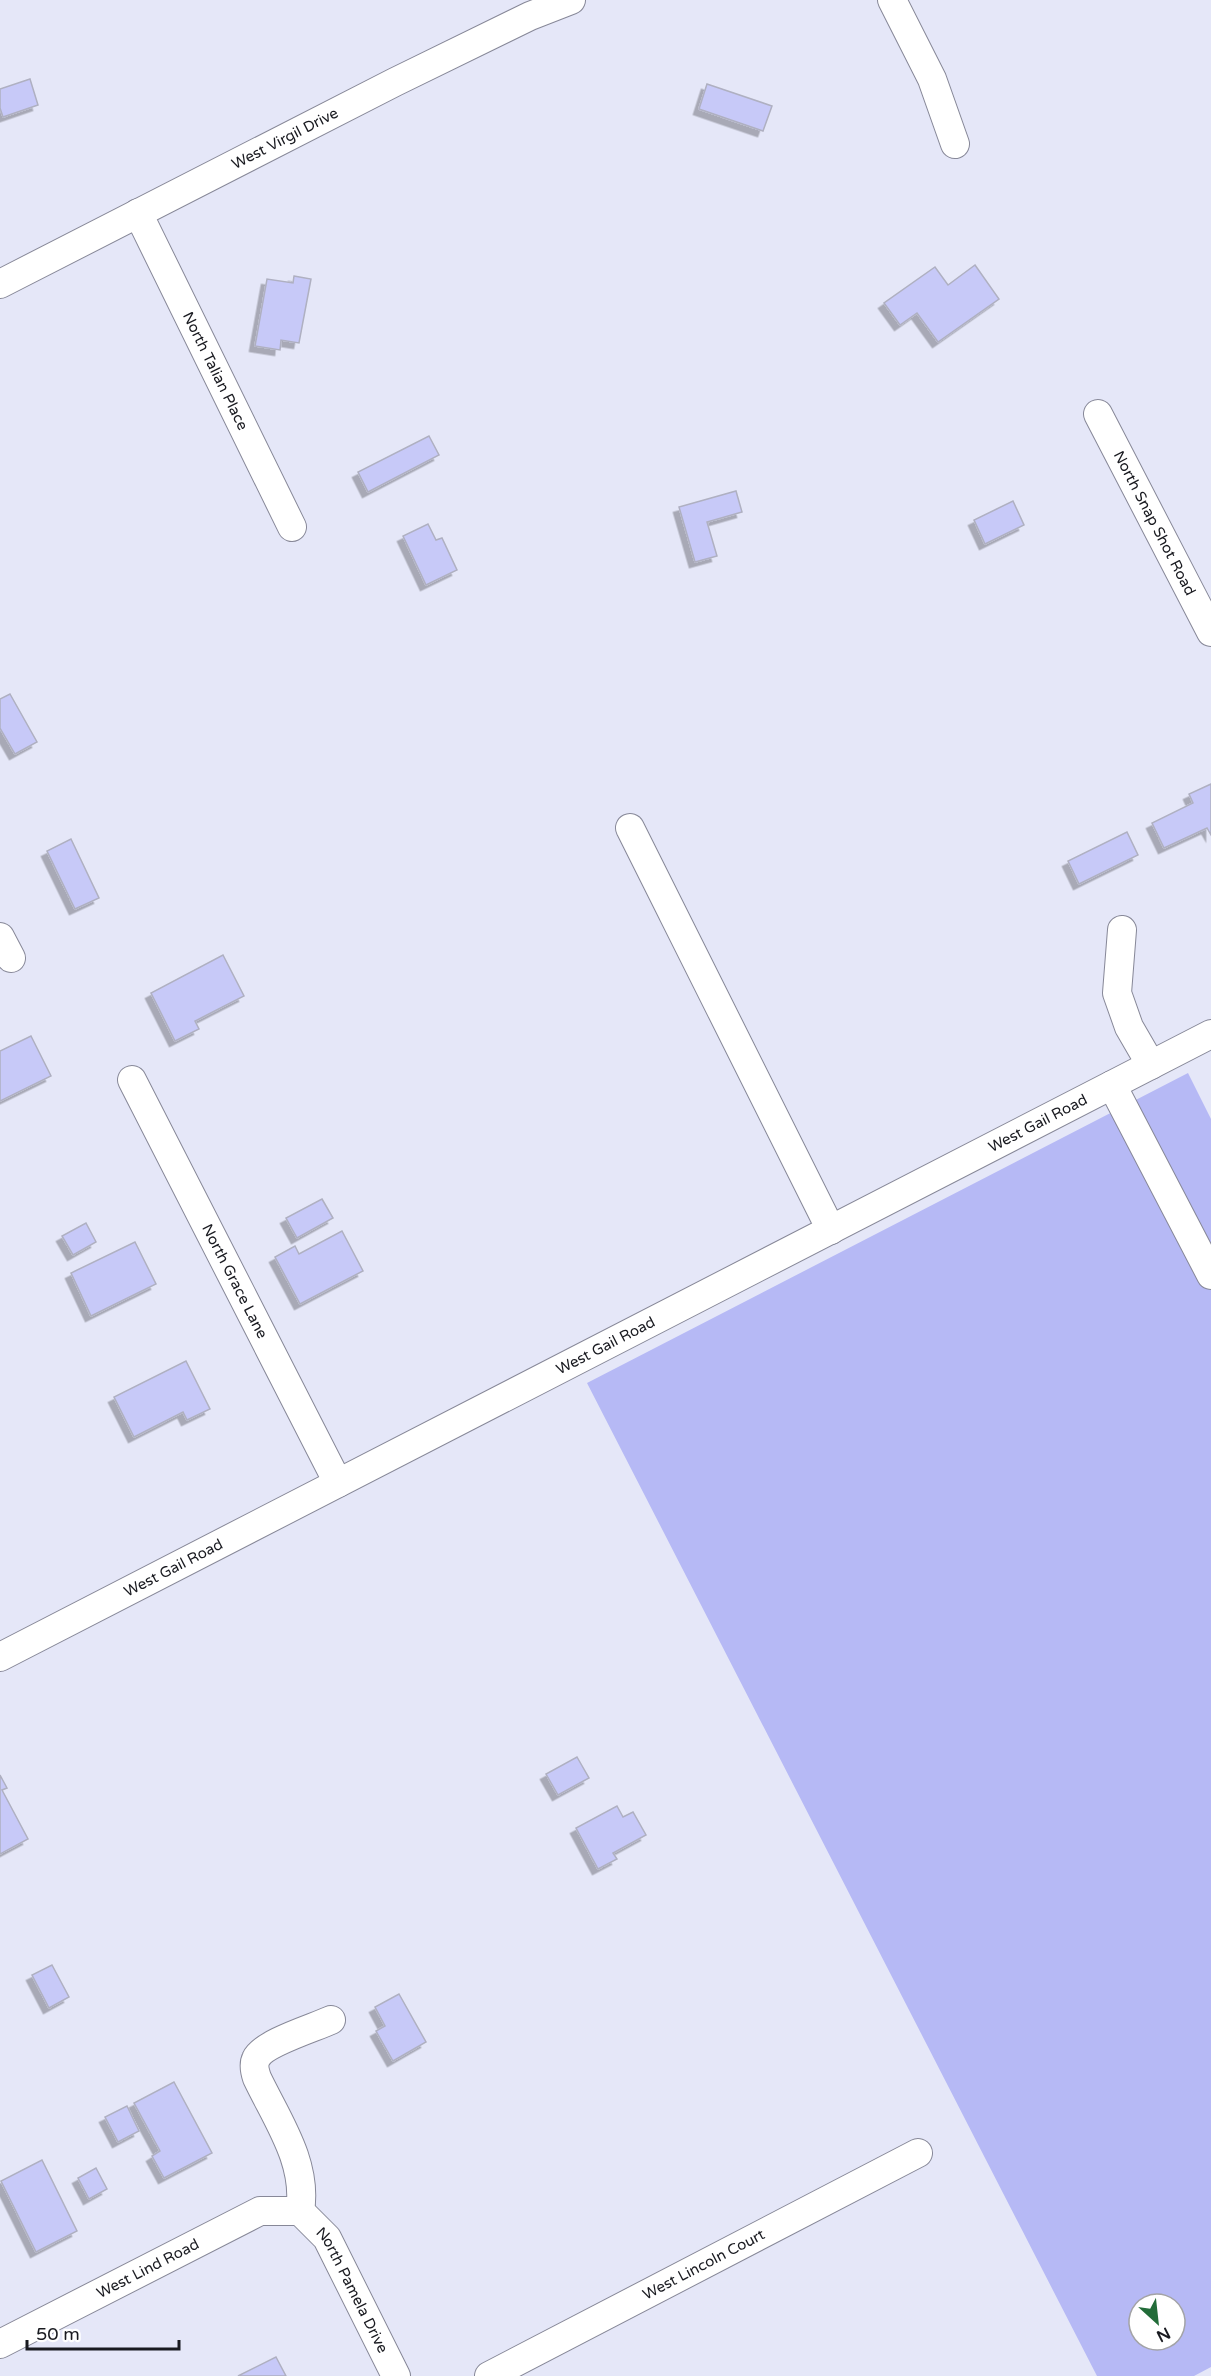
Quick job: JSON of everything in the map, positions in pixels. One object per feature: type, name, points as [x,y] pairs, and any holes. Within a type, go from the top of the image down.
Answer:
[{"type":"street","name":"West Virgil Drive","points":[[0,284],[405,77],[530,16],[571,0]]},
{"type":"street","points":[[892,0],[932,79],[955,144]]},
{"type":"street","name":"North Talian Place","points":[[138,213],[292,526]]},
{"type":"street","name":"North Snap Shot Road","points":[[1098,414],[1211,632]]},
{"type":"street","points":[[630,828],[831,1230]]},
{"type":"street","points":[[1122,930],[1117,993],[1129,1028],[1151,1065]]},
{"type":"street","name":"West Gail Road","points":[[0,1657],[1211,1034]]},
{"type":"street","name":"North Grace Lane","points":[[132,1080],[338,1484]]},
{"type":"street","points":[[1112,1085],[1211,1275]]},
{"type":"street","points":[[300,2211],[303,2194],[301,2177],[292,2149],[257,2078],[254,2067],[256,2059],[264,2050],[331,2020]]},
{"type":"street","name":"West Lincoln Court","points":[[489,2376],[918,2153]]},
{"type":"street","name":"West Lind Road","points":[[0,2344],[260,2211],[300,2211]]},
{"type":"street","name":"North Pamela Drive","points":[[300,2211],[327,2238],[396,2376]]},
{"type":"shaded area","points":[[1188,1073],[1211,1119],[1211,2367],[1194,2376],[1097,2376],[587,1383]]},
{"type":"building","points":[[30,79],[38,105],[3,117],[0,108],[0,89]]},
{"type":"building","points":[[707,84],[772,106],[763,131],[699,109]]},
{"type":"building","points":[[975,265],[999,299],[938,342],[917,313],[900,325],[884,303],[935,267],[948,285]]},
{"type":"building","points":[[294,276],[311,279],[299,343],[281,340],[280,350],[255,346],[267,279],[293,283]]},
{"type":"building","points":[[429,436],[439,455],[368,492],[358,472]]},
{"type":"building","points":[[736,491],[742,512],[707,522],[717,556],[695,562],[679,507]]},
{"type":"building","points":[[1013,501],[1024,525],[985,544],[974,520]]},
{"type":"building","points":[[428,524],[436,540],[442,538],[457,570],[426,585],[403,536]]},
{"type":"building","points":[[10,694],[37,742],[15,754],[0,728],[0,699]]},
{"type":"building","points":[[1211,784],[1211,835],[1207,828],[1164,848],[1152,823],[1193,803],[1189,794]]},
{"type":"building","points":[[1127,832],[1138,855],[1079,884],[1068,861]]},
{"type":"building","points":[[71,839],[99,898],[75,909],[47,851]]},
{"type":"building","points":[[223,955],[244,996],[195,1021],[199,1029],[175,1041],[151,993]]},
{"type":"building","points":[[31,1036],[51,1076],[0,1101],[0,1051]]},
{"type":"building","points":[[322,1199],[333,1218],[297,1238],[286,1218]]},
{"type":"building","points":[[86,1223],[96,1242],[73,1255],[62,1236]]},
{"type":"building","points":[[342,1231],[363,1271],[300,1304],[275,1257],[295,1246],[299,1254]]},
{"type":"building","points":[[135,1242],[156,1284],[91,1316],[71,1273]]},
{"type":"building","points":[[186,1361],[210,1409],[187,1420],[183,1412],[134,1437],[114,1397]]},
{"type":"building","points":[[577,1757],[589,1778],[558,1795],[546,1774]]},
{"type":"building","points":[[0,1775],[7,1788],[2,1790],[28,1839],[0,1854]]},
{"type":"building","points":[[617,1806],[623,1817],[633,1812],[646,1835],[613,1853],[617,1859],[598,1869],[576,1828]]},
{"type":"building","points":[[52,1965],[69,1997],[49,2008],[32,1975]]},
{"type":"building","points":[[399,1994],[426,2042],[393,2061],[376,2031],[385,2026],[375,2007]]},
{"type":"building","points":[[174,2082],[212,2153],[164,2178],[152,2156],[160,2151],[134,2103]]},
{"type":"building","points":[[127,2106],[139,2131],[118,2142],[105,2117]]},
{"type":"building","points":[[42,2160],[77,2231],[36,2252],[1,2181]]},
{"type":"building","points":[[96,2168],[107,2189],[89,2199],[78,2178]]},
{"type":"building","points":[[276,2357],[286,2376],[238,2376]]}]
